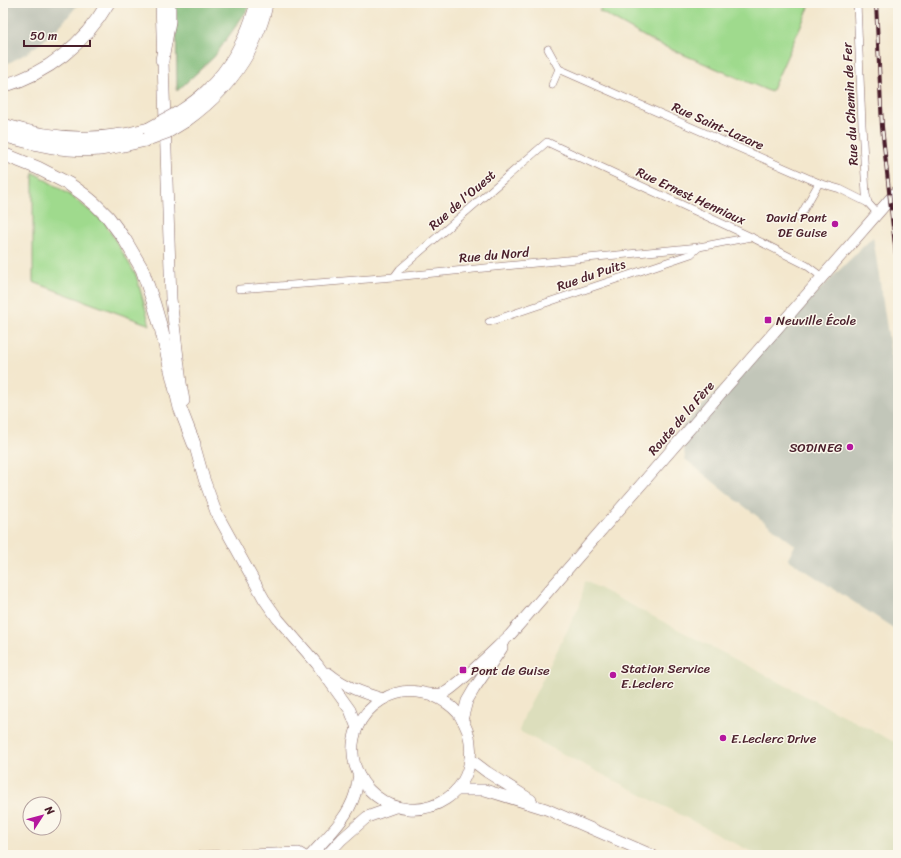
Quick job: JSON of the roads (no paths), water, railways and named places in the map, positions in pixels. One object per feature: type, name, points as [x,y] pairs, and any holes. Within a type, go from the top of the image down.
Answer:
[{"type":"highway","points":[[3,86],[33,75],[65,54],[86,33],[108,3]]},
{"type":"highway","points":[[162,60],[169,21],[169,3]]},
{"type":"highway","points":[[182,117],[224,72],[247,31],[253,18],[257,3]]},
{"type":"highway","points":[[3,135],[38,144],[74,149],[116,147],[182,117],[197,112],[212,100],[238,70],[255,38],[265,13],[266,3]]},
{"type":"highway","points":[[3,125],[68,138],[104,138],[123,135],[147,134]]},
{"type":"highway","points":[[3,154],[38,168],[69,184],[83,194],[104,213],[126,240],[142,269],[154,304],[180,408],[194,444]]},
{"type":"main road","points":[[161,3],[171,299],[181,383],[194,444],[204,479],[216,512],[264,599],[278,619],[317,664],[350,710],[357,728]]},
{"type":"main road","name":"Route de la Fère","points":[[434,696],[445,693],[510,636],[898,190]]},
{"type":"main road","name":"Route de la Fère","points":[[462,720],[467,702],[474,689],[510,636]]},
{"type":"main road","points":[[317,664],[337,680],[364,694],[383,699]]},
{"type":"main road","points":[[405,692],[417,692],[434,696],[450,705],[457,712],[469,734],[471,746],[468,770],[456,790],[446,799],[421,809],[395,807],[383,802],[373,795],[359,776],[353,752],[357,728],[368,711],[383,699],[405,692]]},
{"type":"main road","points":[[470,759],[487,772],[546,809]]},
{"type":"main road","points":[[311,855],[348,809],[355,795],[359,776]]},
{"type":"main road","points":[[456,790],[485,790],[546,809],[652,855]]},
{"type":"main road","points":[[327,855],[342,839],[367,817],[395,807]]},
{"type":"street","name":"Rue du Chemin de Fer","points":[[857,3],[862,125],[866,194],[868,203]]},
{"type":"street","points":[[548,49],[559,69],[552,85]]},
{"type":"street","name":"Rue Saint-Lazare","points":[[559,69],[819,184],[840,189],[868,203]]},
{"type":"street","name":"Rue Ernest Henniaux","points":[[547,142],[751,237],[806,265],[822,277]]},
{"type":"street","name":"Rue de l'Ouest","points":[[394,277],[400,269],[547,142]]},
{"type":"street","points":[[799,218],[819,184]]},
{"type":"street","points":[[868,203],[875,217]]},
{"type":"street","name":"Rue du Nord","points":[[238,289],[394,277],[699,247],[751,237]]},
{"type":"street","name":"Rue du Puits","points":[[489,322],[690,254],[699,247]]},
{"type":"street","points":[[200,855],[299,851],[306,855]]},
{"type":"railway","points":[[876,3],[882,127],[898,273]]},
{"type":"place","name":"David Pont DE Guise","points":[[835,224]]},
{"type":"place","name":"Neuville École","points":[[768,320]]},
{"type":"place","name":"SODINEG","points":[[850,447]]},
{"type":"place","name":"Pont de Guise","points":[[463,670]]},
{"type":"place","name":"Station Service E.Leclerc","points":[[613,675]]},
{"type":"place","name":"E.Leclerc Drive","points":[[723,738]]}]
